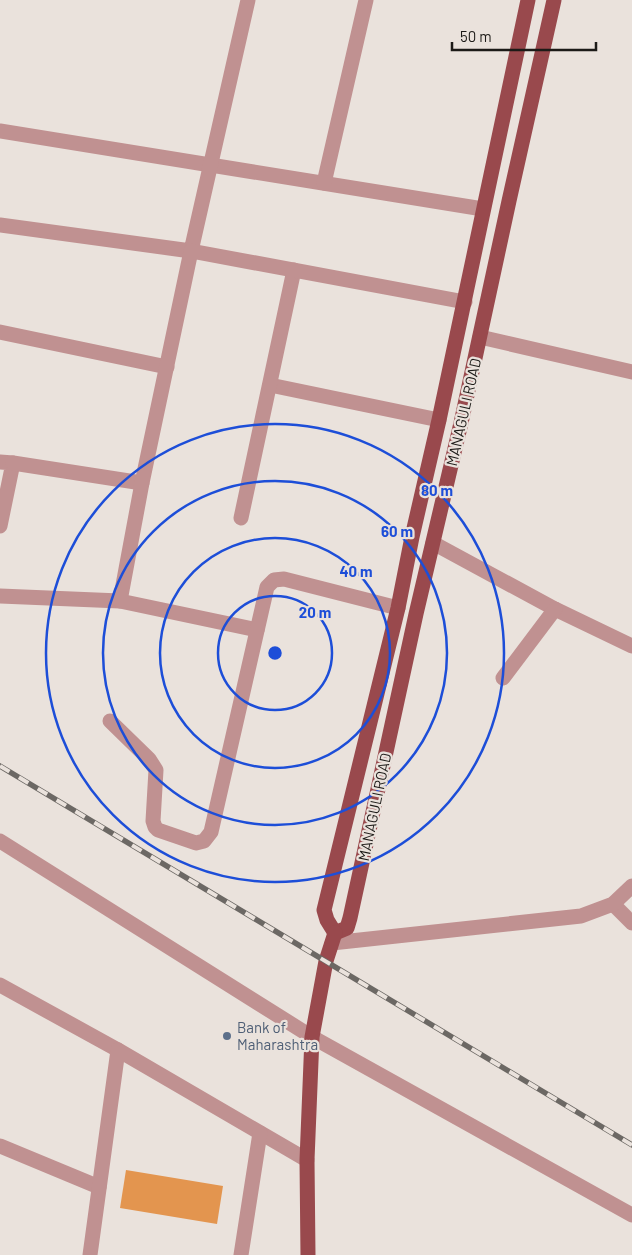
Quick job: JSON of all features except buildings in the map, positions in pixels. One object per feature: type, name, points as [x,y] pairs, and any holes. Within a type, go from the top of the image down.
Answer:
[{"type":"main road","name":"MANAGULI ROAD","points":[[308,1255],[307,1160],[312,1037],[326,962],[333,938],[324,910],[398,608],[412,537],[440,420],[528,0]]},
{"type":"main road","name":"MANAGULI ROAD","points":[[333,938],[347,928],[350,918],[554,0]]},
{"type":"street","points":[[120,601],[142,483],[248,0]]},
{"type":"street","points":[[324,183],[366,0]]},
{"type":"street","points":[[0,131],[483,209]]},
{"type":"street","points":[[0,225],[192,251],[465,302]]},
{"type":"street","points":[[241,518],[294,270]]},
{"type":"street","points":[[0,332],[167,367]]},
{"type":"street","points":[[480,337],[632,372]]},
{"type":"street","points":[[270,384],[440,420]]},
{"type":"street","points":[[0,526],[6,462],[142,483]]},
{"type":"street","points":[[433,543],[555,609],[632,646]]},
{"type":"street","points":[[110,722],[149,759],[156,770],[153,821],[155,827],[158,830],[196,843],[204,841],[211,832],[267,587],[274,580],[284,579],[398,608]]},
{"type":"street","points":[[0,596],[120,601],[257,630]]},
{"type":"street","points":[[503,678],[555,609]]},
{"type":"street","points":[[0,841],[312,1037],[632,1215]]},
{"type":"street","points":[[333,938],[581,916],[613,904],[632,886]]},
{"type":"street","points":[[613,904],[632,923]]},
{"type":"street","points":[[0,985],[118,1050],[307,1160]]},
{"type":"street","points":[[90,1255],[118,1050]]},
{"type":"street","points":[[241,1255],[260,1133]]},
{"type":"street","points":[[0,1146],[99,1187]]},
{"type":"railway","points":[[0,766],[632,1145]]},
{"type":"place","name":"Bank of Maharashtra","points":[[227,1036]]}]
